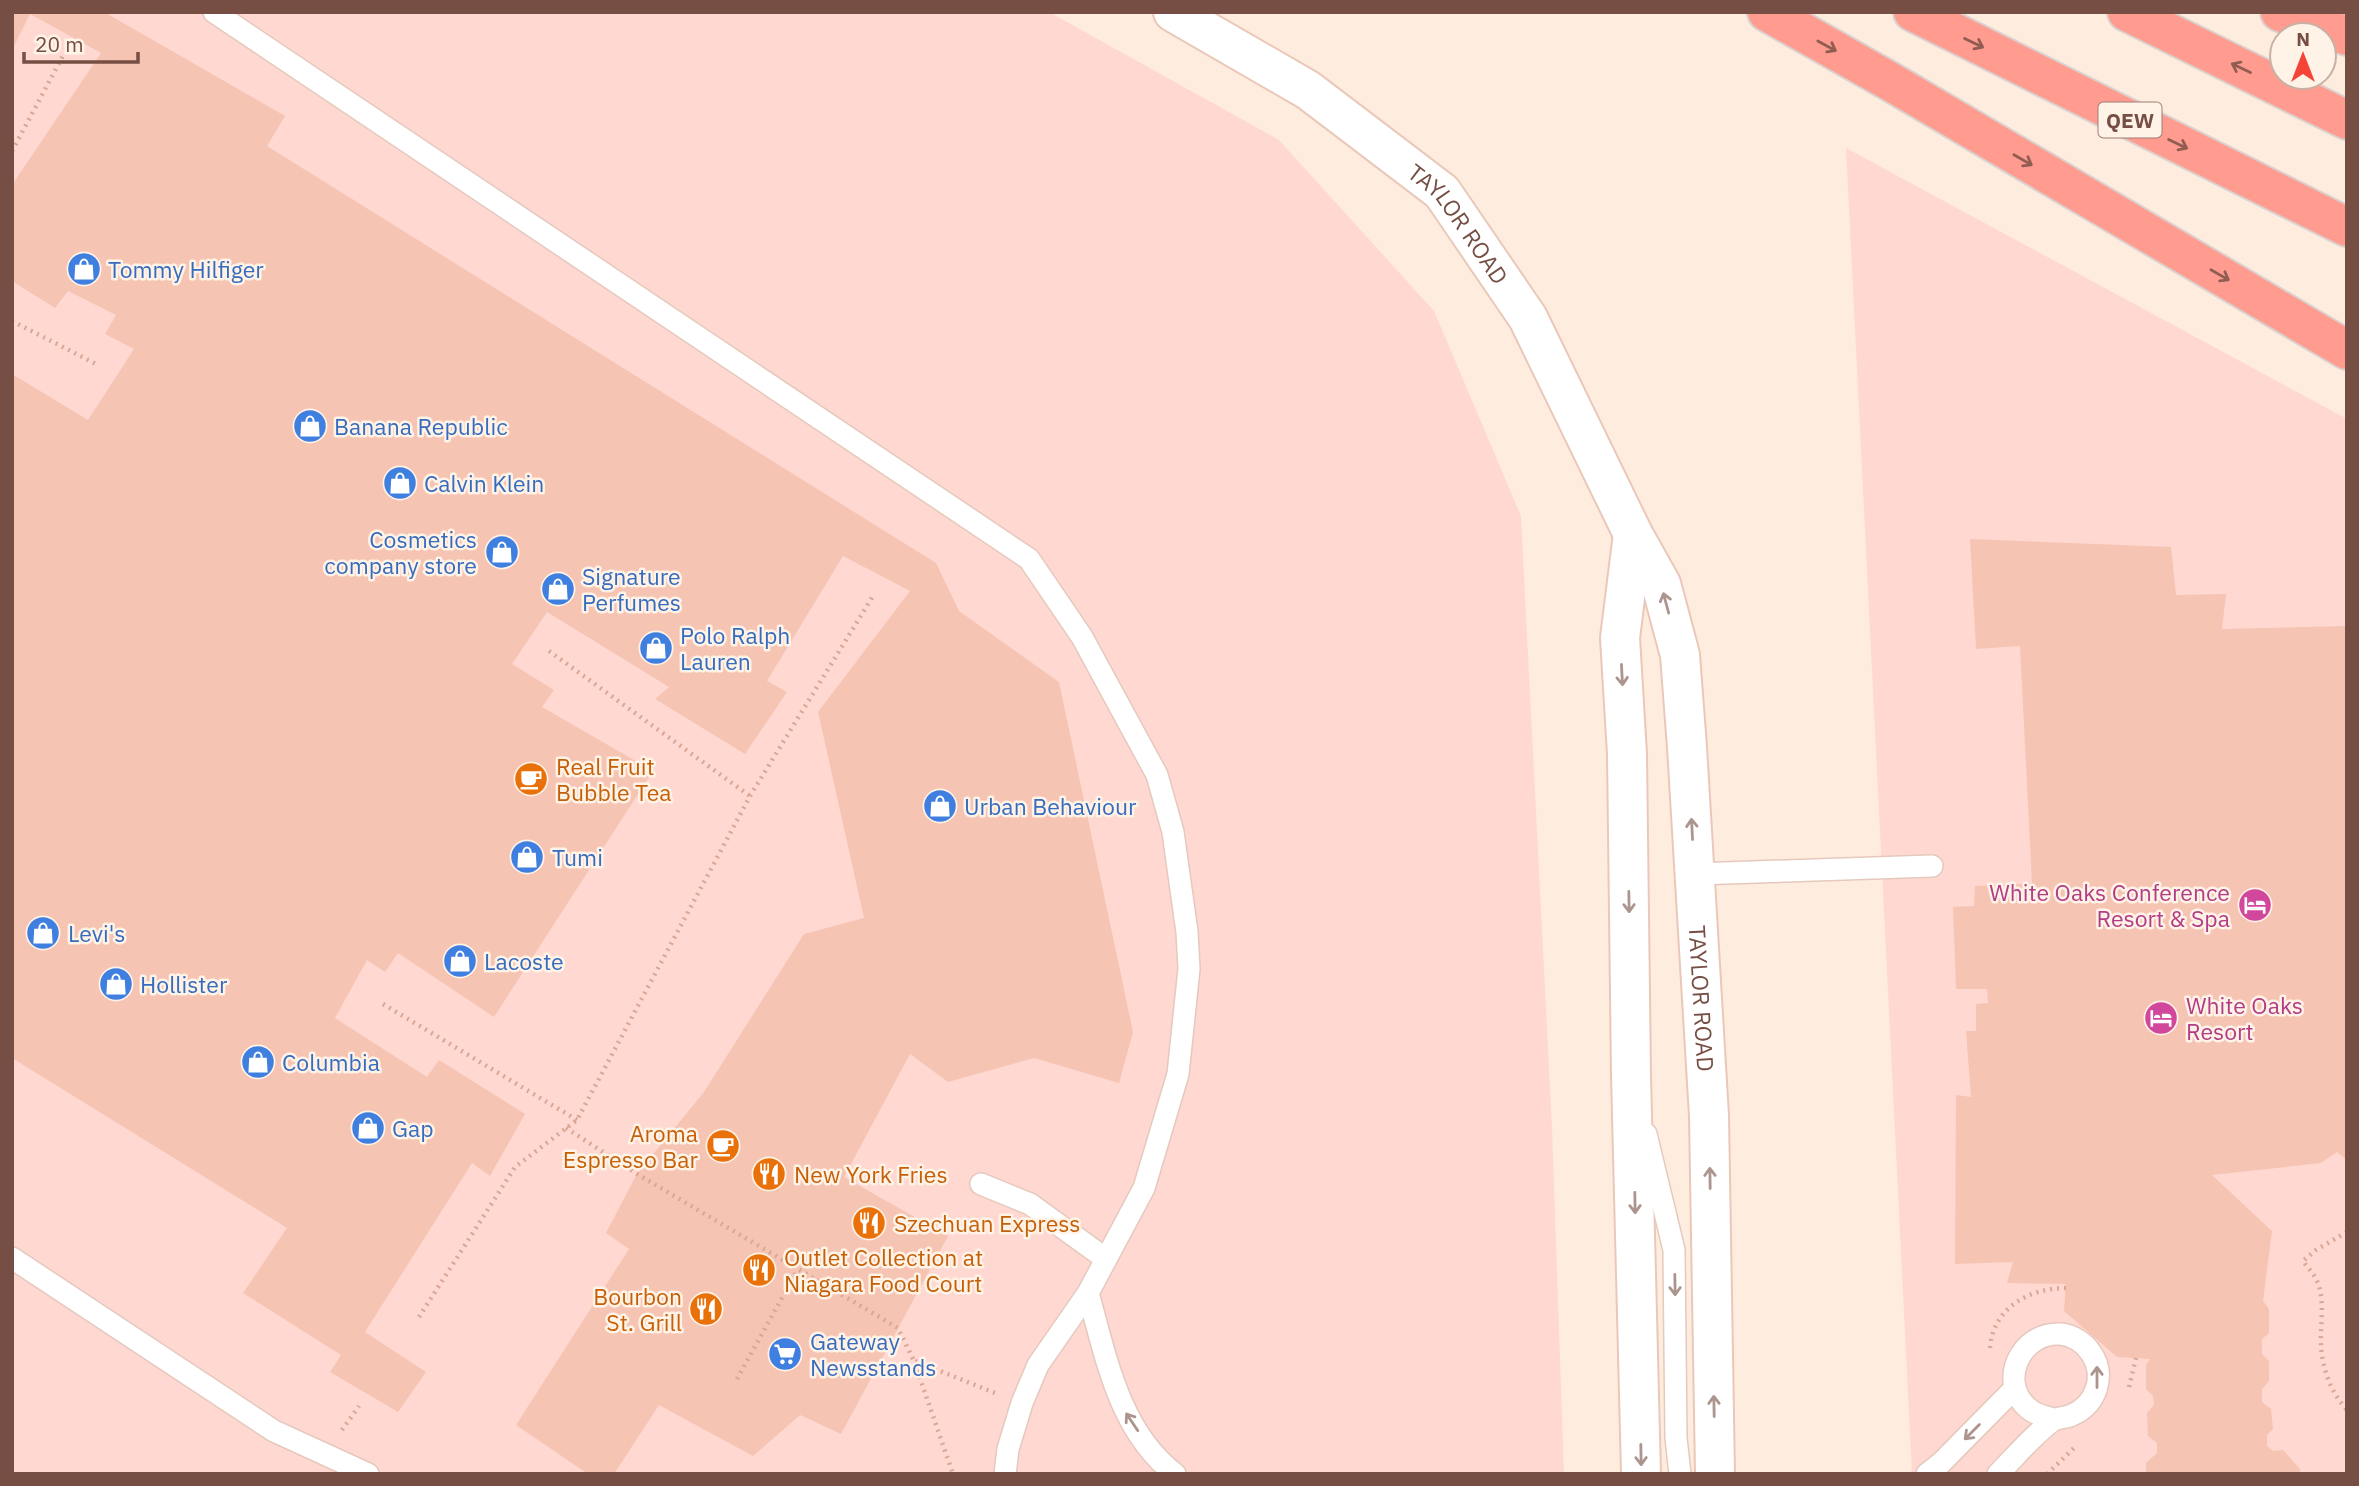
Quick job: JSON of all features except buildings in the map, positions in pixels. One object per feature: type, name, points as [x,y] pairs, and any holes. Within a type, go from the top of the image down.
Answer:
[{"type":"highway","points":[[1767,12],[2347,350]]},
{"type":"highway","name":"QEW","points":[[1913,12],[2347,227]]},
{"type":"highway","points":[[2127,12],[2347,120]]},
{"type":"highway","points":[[2280,12],[2347,36]]},
{"type":"main road","name":"TAYLOR ROAD","points":[[1173,12],[1308,90],[1443,192],[1528,318],[1633,534],[1661,584],[1680,655],[1695,874],[1709,1116],[1715,1474]]},
{"type":"main road","points":[[1633,534],[1620,638],[1627,754],[1631,1075],[1641,1474]]},
{"type":"lane","points":[[214,12],[1029,559],[1082,637],[1157,775],[1173,832],[1187,932],[1189,969],[1178,1074],[1144,1188],[1088,1293],[1038,1365],[1022,1403],[1008,1450],[1005,1474]]},
{"type":"lane","points":[[1695,874],[1932,866]]},
{"type":"lane","points":[[1631,1075],[1674,1250],[1676,1438],[1679,1474]]},
{"type":"lane","points":[[981,1184],[1030,1204],[1107,1259]]},
{"type":"lane","points":[[12,1258],[274,1431],[368,1474]]},
{"type":"lane","points":[[1088,1293],[1108,1365],[1125,1413],[1161,1463],[1175,1474]]},
{"type":"lane","points":[[2049,1334],[2063,1334],[2088,1348],[2099,1374],[2091,1401],[2081,1411],[2054,1419],[2031,1410],[2021,1400],[2015,1388],[2014,1374],[2016,1360],[2024,1348],[2035,1339],[2049,1334]]},
{"type":"lane","points":[[1927,1474],[2015,1388]]},
{"type":"lane","points":[[1998,1474],[2054,1419]]},
{"type":"path","points":[[12,151],[64,54]]},
{"type":"path","points":[[12,321],[96,364]]},
{"type":"path","points":[[419,1317],[515,1167],[577,1120],[750,796],[873,596]]},
{"type":"path","points":[[549,651],[750,796]]},
{"type":"path","points":[[383,1004],[577,1120]]},
{"type":"path","points":[[566,1128],[637,1174],[898,1328],[914,1361],[953,1474]]},
{"type":"path","points":[[2347,1232],[2303,1261],[2317,1280],[2323,1311],[2321,1346],[2326,1376],[2340,1403],[2347,1410]]},
{"type":"path","points":[[737,1379],[798,1269]]},
{"type":"path","points":[[914,1361],[1022,1403]]},
{"type":"shaded area","points":[[12,12],[1049,12],[1279,140],[1434,311],[1521,516],[1552,1127],[1564,1474],[12,1474]]},
{"type":"shaded area","points":[[1846,148],[2347,419],[2347,1474],[1912,1474]]},
{"type":"place","name":"Tommy Hilfiger","points":[[84,269]]},
{"type":"place","name":"Banana Republic","points":[[310,426]]},
{"type":"place","name":"Calvin Klein","points":[[400,483]]},
{"type":"place","name":"Cosmetics company store","points":[[502,552]]},
{"type":"place","name":"Signature Perfumes","points":[[558,589]]},
{"type":"place","name":"Polo Ralph Lauren","points":[[656,648]]},
{"type":"place","name":"Real Fruit Bubble Tea","points":[[531,779]]},
{"type":"place","name":"Urban Behaviour","points":[[940,806]]},
{"type":"place","name":"Tumi","points":[[527,857]]},
{"type":"place","name":"White Oaks Conference Resort & Spa","points":[[2255,905]]},
{"type":"place","name":"Levi's","points":[[43,933]]},
{"type":"place","name":"Lacoste","points":[[460,961]]},
{"type":"place","name":"Hollister","points":[[116,984]]},
{"type":"place","name":"White Oaks Resort","points":[[2161,1018]]},
{"type":"place","name":"Columbia","points":[[258,1062]]},
{"type":"place","name":"Gap","points":[[368,1128]]},
{"type":"place","name":"Aroma Espresso Bar","points":[[723,1146]]},
{"type":"place","name":"New York Fries","points":[[769,1174]]},
{"type":"place","name":"Szechuan Express","points":[[869,1223]]},
{"type":"place","name":"Outlet Collection at Niagara Food Court","points":[[759,1270]]},
{"type":"place","name":"Bourbon St. Grill","points":[[706,1309]]},
{"type":"place","name":"Gateway Newsstands","points":[[785,1354]]}]
